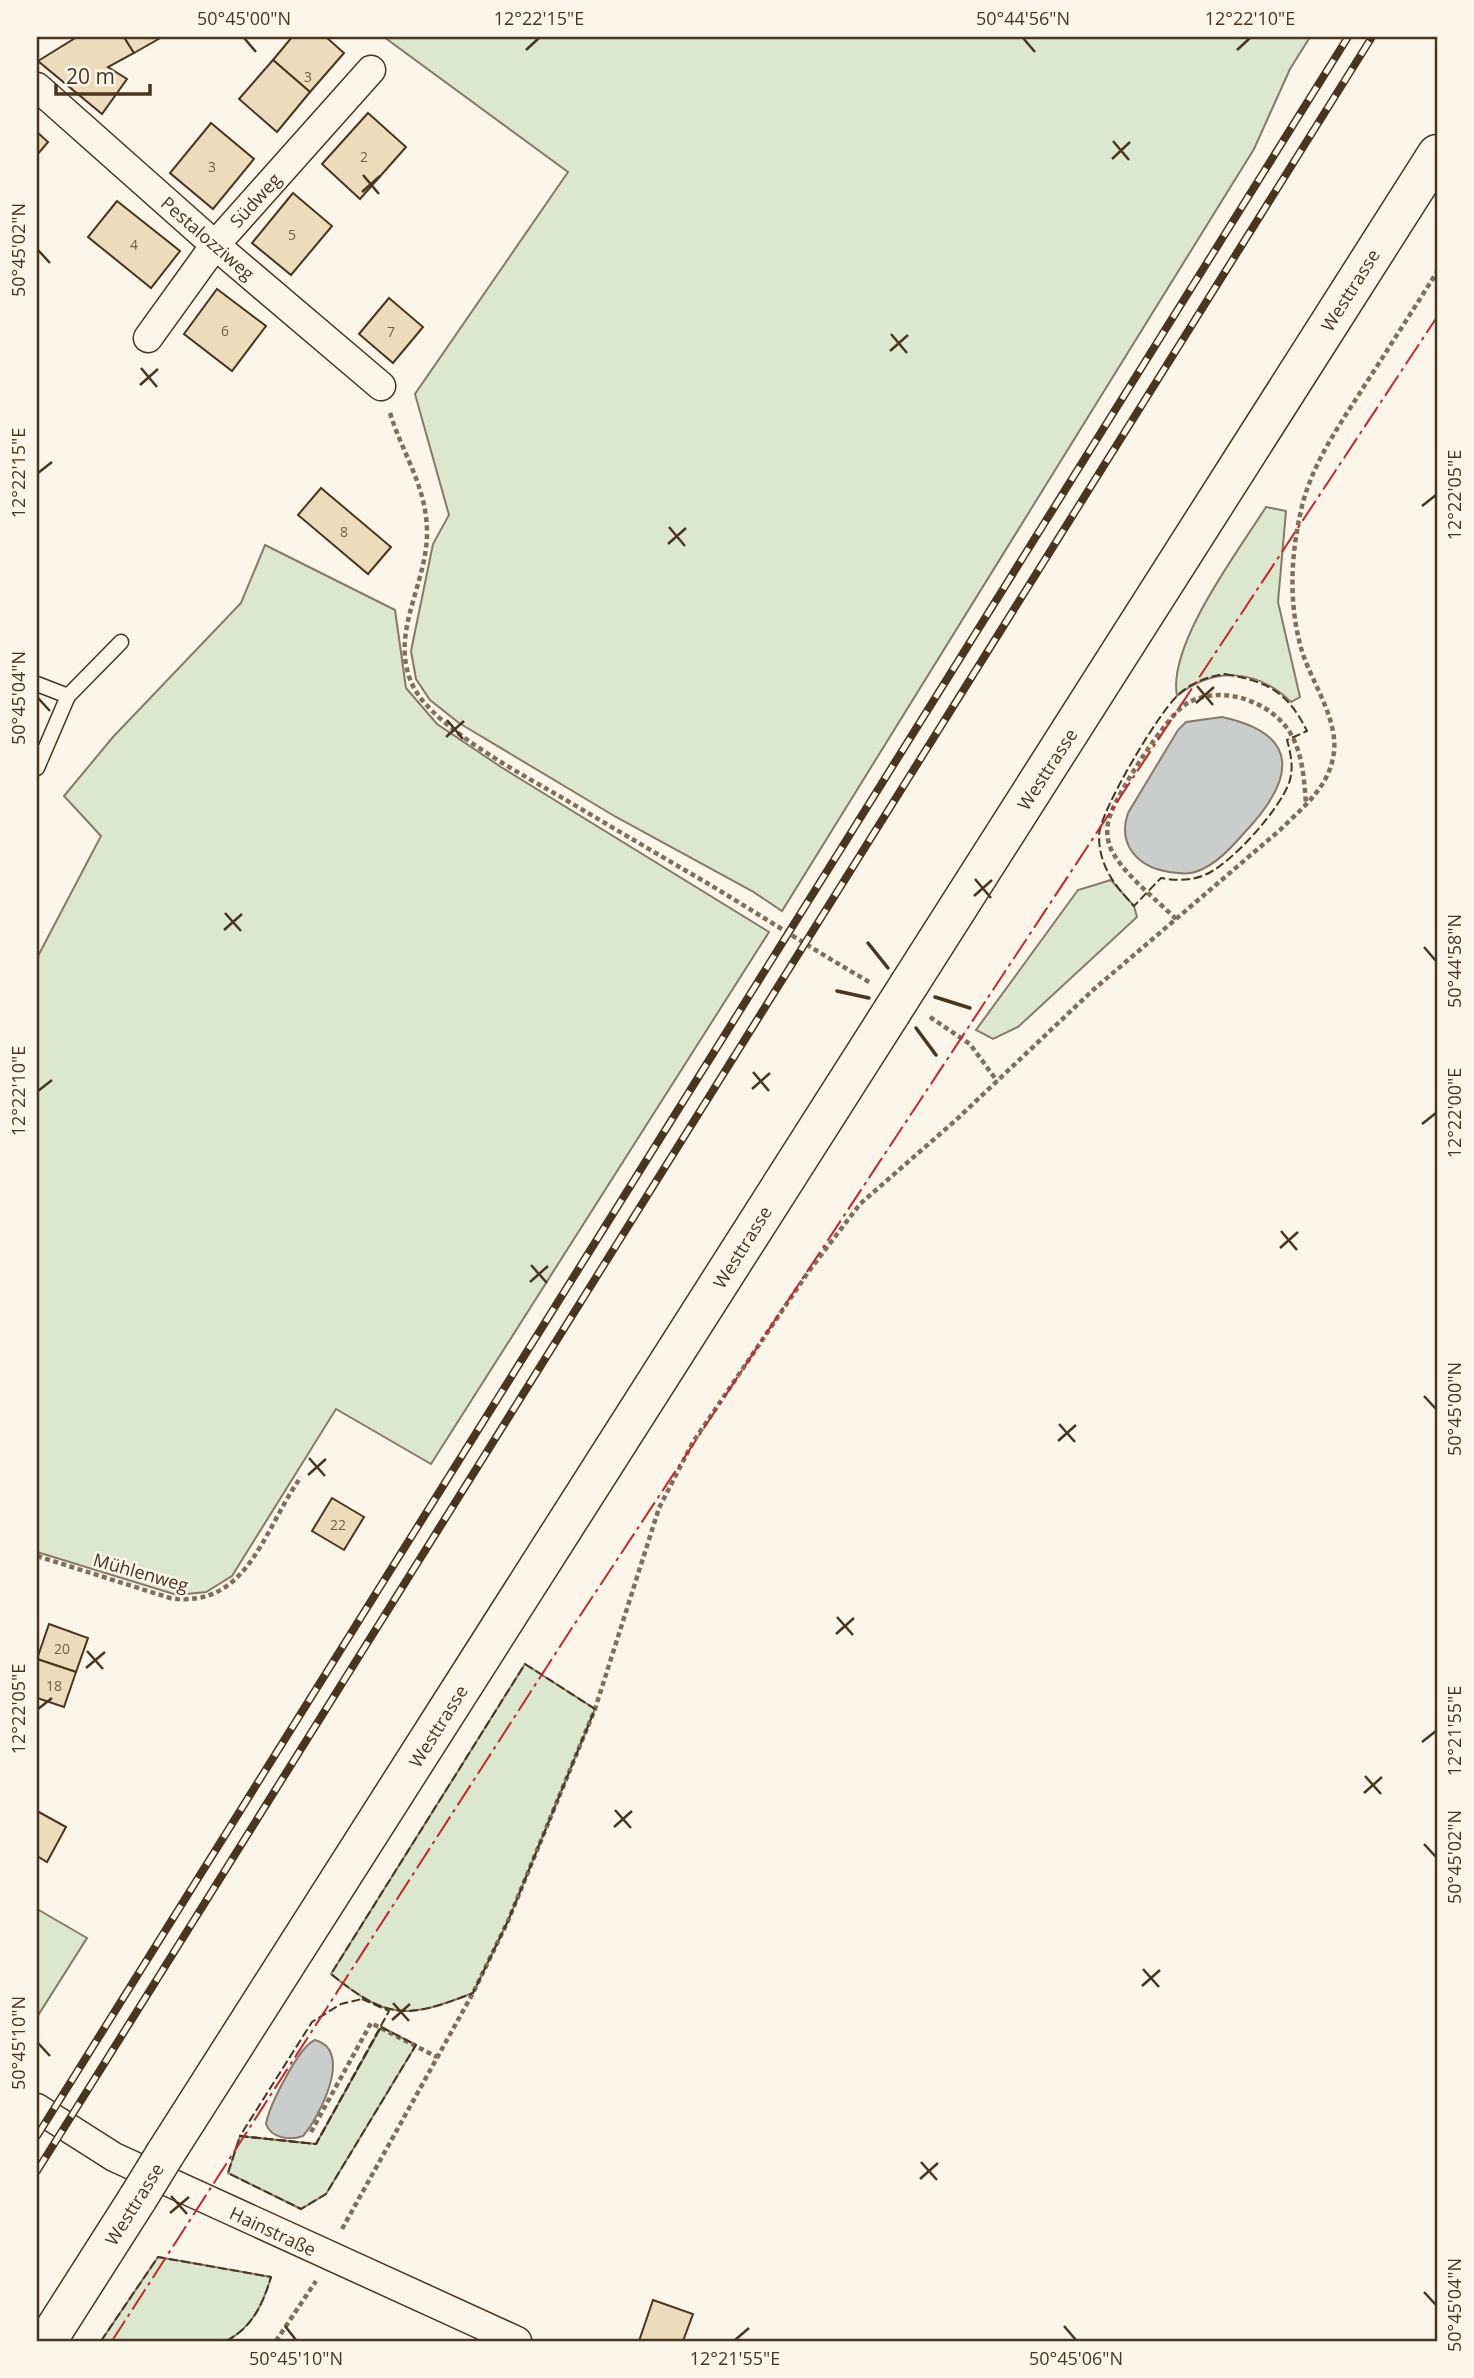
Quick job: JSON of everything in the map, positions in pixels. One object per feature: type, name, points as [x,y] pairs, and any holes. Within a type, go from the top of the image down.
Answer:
[{"type":"main road","name":"Westtrasse","points":[[47,2341],[1437,153]]},
{"type":"street","name":"Südweg","points":[[148,338],[215,245],[372,70]]},
{"type":"street","name":"Pestalozziweg","points":[[37,87],[215,245],[381,386]]},
{"type":"street","name":"Hainstraße","points":[[37,2108],[114,2157],[517,2341]]},
{"type":"lane","points":[[37,768],[68,696],[121,642]]},
{"type":"lane","points":[[37,684],[68,696]]},
{"type":"path","points":[[276,2341],[301,2307],[508,1921],[595,1709],[659,1508],[693,1442],[809,1271],[860,1205],[956,1120],[1093,990],[1306,805],[1326,777],[1335,745],[1332,727],[1301,648],[1294,610],[1294,548],[1302,507],[1323,453],[1437,272]]},
{"type":"path","points":[[381,386],[399,441],[421,487],[426,509],[427,535],[423,567],[405,631],[405,658],[415,688],[434,712],[509,766],[842,967]]},
{"type":"path","points":[[1176,919],[1121,864],[1113,854],[1107,833],[1115,804],[1175,712],[1190,702],[1221,694],[1236,696],[1267,710],[1288,730],[1299,751],[1306,805]]},
{"type":"path","name":"Mühlenweg","points":[[37,1556],[170,1598],[190,1601],[209,1598],[226,1590],[239,1579],[301,1477]]},
{"type":"path","points":[[311,2132],[371,2023],[437,2057]]},
{"type":"green space","points":[[384,37],[1310,37],[1290,69],[1254,149],[782,911],[752,891],[616,817],[459,723],[430,700],[416,679],[411,651],[433,544],[449,515],[415,394],[568,172]]},
{"type":"green space","points":[[1266,507],[1286,511],[1278,602],[1300,697],[1291,702],[1264,683],[1235,675],[1206,680],[1177,696],[1177,675],[1194,625],[1223,572]]},
{"type":"green space","points":[[265,545],[395,610],[406,688],[437,724],[501,767],[769,932],[431,1464],[336,1409],[232,1576],[206,1592],[177,1595],[37,1552],[37,958],[101,836],[64,796],[113,737],[241,603]]},
{"type":"green space","points":[[1111,880],[1134,906],[1137,917],[1018,1027],[993,1039],[976,1030],[1078,890]]},
{"type":"green space","points":[[525,1664],[595,1709],[508,1921],[473,1993],[414,2011],[383,2007],[350,1989],[331,1974]]},
{"type":"green space","points":[[37,1909],[87,1938],[37,2017]]},
{"type":"green space","points":[[381,2027],[416,2045],[326,2194],[301,2209],[228,2173],[240,2136],[316,2144]]},
{"type":"green space","points":[[158,2257],[271,2277],[264,2297],[250,2322],[226,2341],[101,2341]]},
{"type":"shaded area","points":[[1222,717],[1248,725],[1267,735],[1278,748],[1282,762],[1280,778],[1273,795],[1240,838],[1209,865],[1186,874],[1148,865],[1133,853],[1128,844],[1125,825],[1128,813],[1178,730],[1186,722]]},
{"type":"shaded area","points":[[315,2040],[326,2046],[332,2056],[333,2069],[325,2099],[303,2136],[287,2138],[276,2135],[266,2124],[273,2104],[293,2064]]},
{"type":"building","points":[[77,37],[124,37],[134,53],[108,67],[127,79],[102,114],[38,61]]},
{"type":"building","points":[[124,37],[162,37],[134,53]]},
{"type":"building","points":[[292,37],[326,37],[344,53],[310,92],[273,60]]},
{"type":"building","points":[[273,60],[310,92],[277,132],[239,99]]},
{"type":"building","points":[[368,113],[406,147],[360,199],[322,164]]},
{"type":"building","points":[[211,123],[254,159],[213,209],[170,173]]},
{"type":"building","points":[[37,132],[48,142],[37,155]]},
{"type":"building","points":[[293,193],[332,226],[291,275],[252,243]]},
{"type":"building","points":[[117,201],[180,251],[151,288],[88,237]]},
{"type":"building","points":[[217,289],[266,326],[232,371],[184,334]]},
{"type":"building","points":[[389,298],[423,327],[393,363],[359,334]]},
{"type":"building","points":[[321,488],[391,547],[368,574],[298,515]]},
{"type":"building","points":[[332,1498],[364,1517],[344,1550],[312,1531]]},
{"type":"building","points":[[49,1624],[88,1638],[76,1672],[37,1659]]},
{"type":"building","points":[[37,1659],[76,1672],[64,1707],[37,1698]]},
{"type":"building","points":[[37,1811],[66,1827],[47,1862],[37,1856]]},
{"type":"building","points":[[653,2300],[693,2314],[683,2341],[639,2341]]},
{"type":"railway","points":[[37,2136],[1348,37]]},
{"type":"railway","points":[[37,2171],[1372,37]]},
{"type":"fence","points":[[1225,674],[1275,690],[1299,717],[1307,731],[1287,740],[1291,762],[1289,783],[1266,820],[1243,846],[1219,867],[1191,879],[1161,878],[1134,906],[1105,866],[1099,836],[1102,824],[1131,764],[1168,706],[1193,684],[1225,674]]},
{"type":"fence","points":[[525,1664],[595,1709],[508,1921],[473,1993],[414,2011],[384,2007],[368,2000],[331,1974],[525,1664]]},
{"type":"fence","points":[[362,1999],[389,2011],[316,2144],[240,2136],[312,2022],[341,2004],[362,1999]]},
{"type":"fence","points":[[381,2027],[416,2045],[326,2194],[301,2209],[228,2173],[240,2136],[316,2144],[381,2027]]},
{"type":"fence","points":[[101,2341],[158,2257],[271,2277],[264,2297],[250,2322],[226,2341]]},
{"type":"wall","points":[[868,943],[888,968]]},
{"type":"wall","points":[[837,991],[869,998]]},
{"type":"wall","points":[[935,997],[970,1008]]},
{"type":"wall","points":[[916,1028],[936,1055]]},
{"type":"power","points":[[112,2341],[568,1634],[1437,317]]}]
